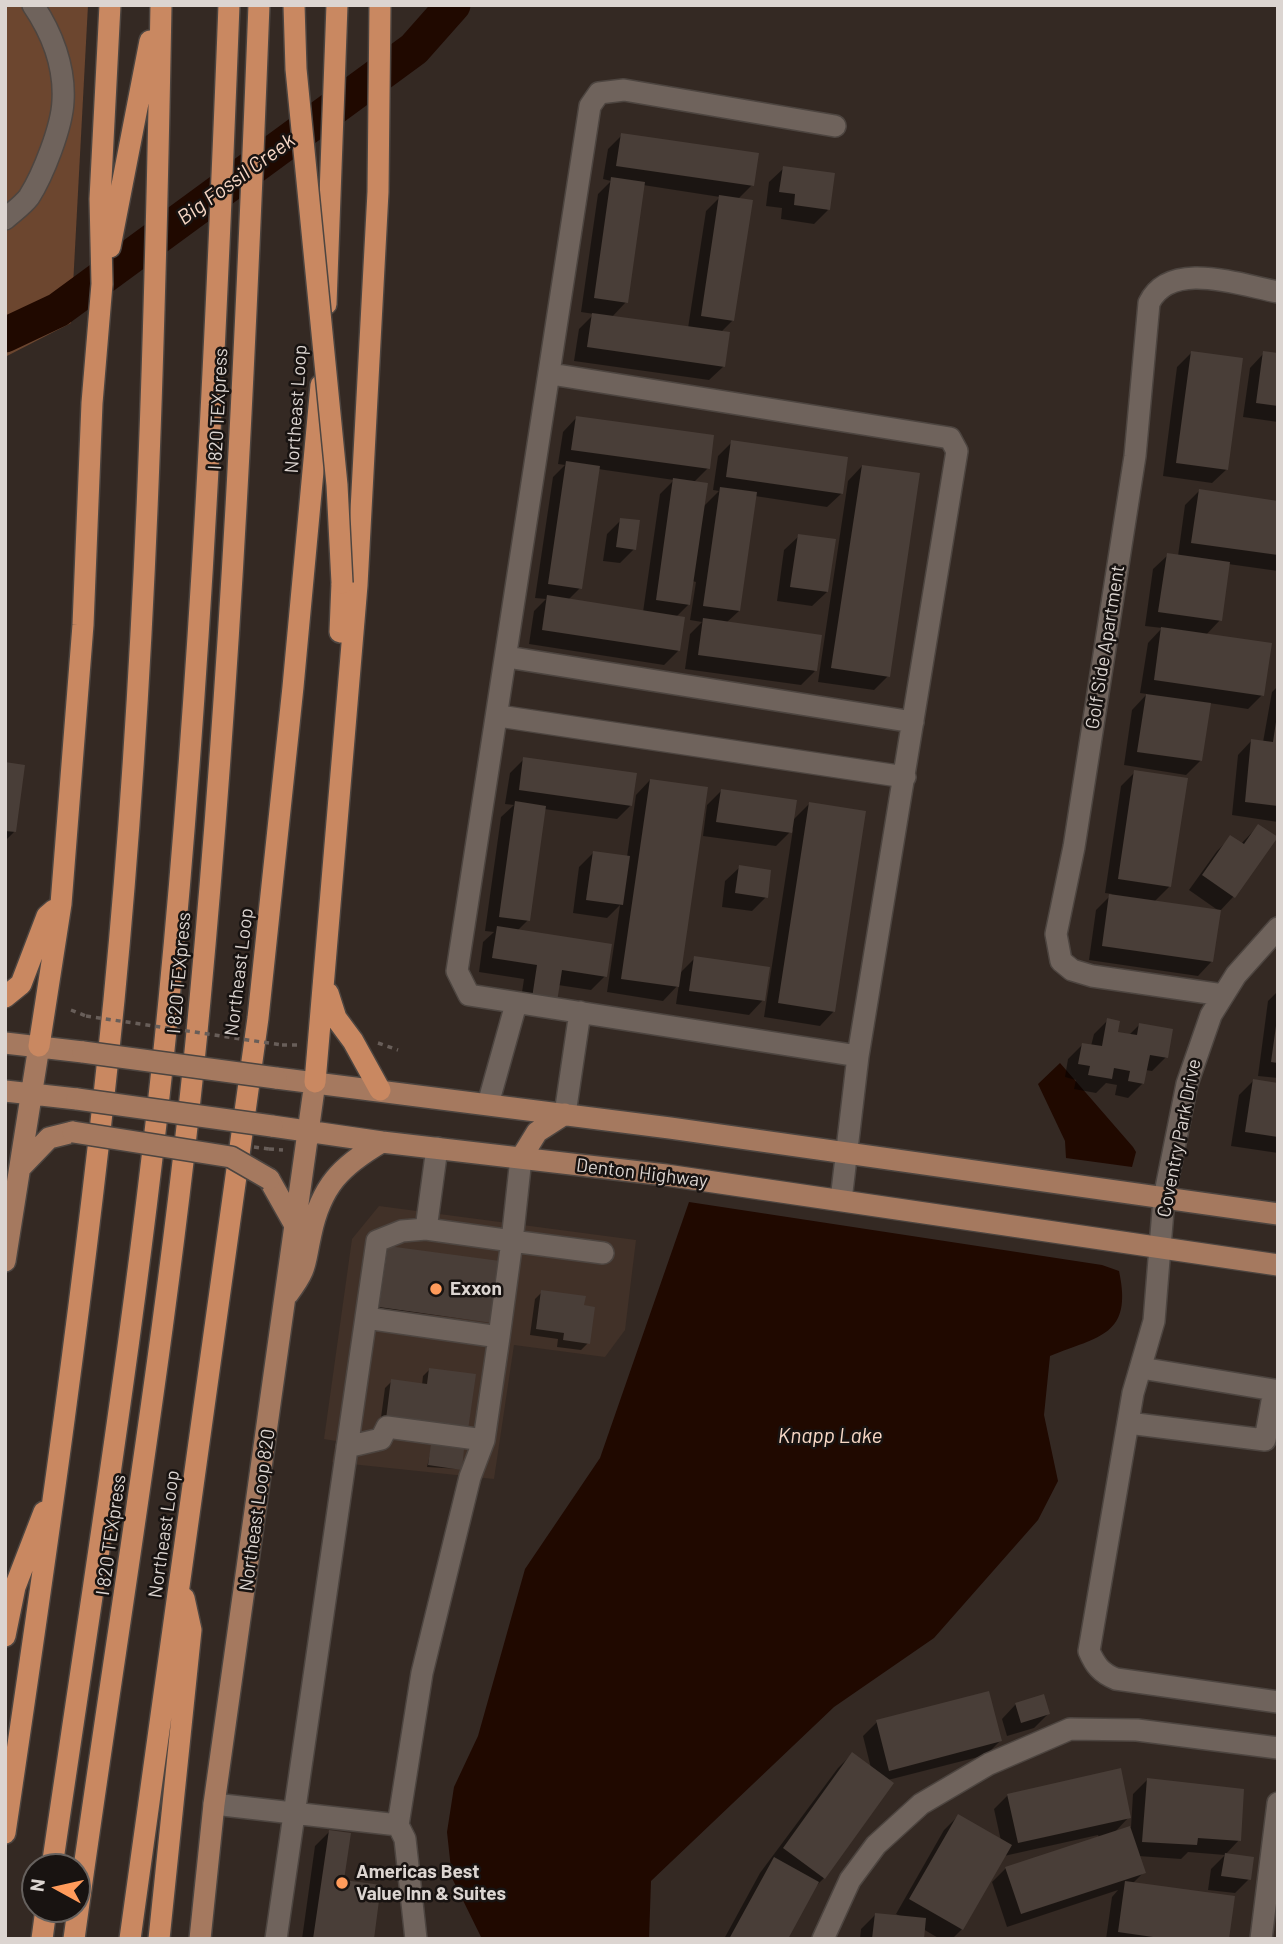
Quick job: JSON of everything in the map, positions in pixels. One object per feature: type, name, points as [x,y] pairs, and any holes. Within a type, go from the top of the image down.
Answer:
[{"type":"highway","points":[[39,1046],[61,904],[83,625],[92,403],[102,284],[100,199],[110,5]]},
{"type":"highway","points":[[102,284],[160,5]]},
{"type":"highway","points":[[5,1833],[58,1475],[114,1000],[138,685],[151,412],[160,5]]},
{"type":"highway","name":"I 820 TEXpress","points":[[54,1853],[134,1317],[169,1000],[195,684],[215,342],[229,5]]},
{"type":"highway","points":[[294,5],[296,69],[349,584]]},
{"type":"highway","name":"Northeast Loop","points":[[130,1939],[258,1018],[318,434],[337,5]]},
{"type":"highway","points":[[315,1082],[345,714],[338,668],[349,584],[377,205],[380,5]]},
{"type":"highway","name":"I 820 TEXpress","points":[[74,1939],[163,1335],[200,1003],[227,678],[246,317],[258,15]]},
{"type":"highway","points":[[5,997],[21,985],[47,916],[61,904]]},
{"type":"highway","points":[[325,984],[336,1018],[353,1041],[380,1090]]},
{"type":"highway","points":[[5,1636],[15,1587],[58,1475]]},
{"type":"highway","points":[[159,1939],[191,1630],[181,1585]]},
{"type":"main road","points":[[5,1043],[565,1114],[1278,1214]]},
{"type":"main road","points":[[5,1261],[12,1219],[13,1164],[33,1094],[39,1046]]},
{"type":"main road","name":"Northeast Loop 820","points":[[200,1939],[214,1804],[315,1082]]},
{"type":"main road","name":"Denton Highway","points":[[5,1091],[841,1200],[1278,1265]]},
{"type":"main road","points":[[522,1158],[537,1132],[565,1114]]},
{"type":"main road","points":[[13,1164],[49,1138],[73,1132],[232,1157],[269,1179],[296,1227]]},
{"type":"main road","points":[[287,1296],[305,1270],[317,1207],[331,1181],[351,1161],[383,1142]]},
{"type":"street","points":[[5,219],[28,199],[48,157],[64,102],[57,57],[49,29],[33,5]]},
{"type":"street","points":[[835,126],[624,90],[599,93],[590,106],[499,716],[457,971],[469,995],[858,1056]]},
{"type":"street","name":"Golf Side Apartment","points":[[1223,995],[1092,976],[1072,970],[1061,961],[1057,952],[1056,934],[1074,847],[1135,456],[1150,303],[1156,290],[1180,279],[1205,279],[1278,292]]},
{"type":"street","points":[[551,374],[950,438],[957,451],[858,1056],[841,1200]]},
{"type":"street","points":[[507,657],[913,722]]},
{"type":"street","points":[[499,716],[905,777]]},
{"type":"street","name":"Coventry Park Drive","points":[[1278,928],[1236,975],[1211,1014],[1187,1084],[1164,1198],[1154,1321],[1133,1393],[1089,1651],[1094,1663],[1104,1674],[1116,1679],[1278,1702]]},
{"type":"street","points":[[488,1104],[516,1004]]},
{"type":"street","points":[[565,1114],[580,1012]]},
{"type":"street","points":[[426,1229],[438,1148]]},
{"type":"street","points":[[416,1939],[405,1839],[398,1825],[422,1673],[470,1477],[484,1440],[522,1158]]},
{"type":"street","points":[[276,1939],[377,1241],[402,1231],[426,1229],[603,1253]]},
{"type":"street","points":[[366,1318],[499,1337]]},
{"type":"street","points":[[1128,1423],[1265,1440],[1276,1390],[1141,1368]]},
{"type":"street","points":[[347,1447],[381,1439],[387,1427],[484,1440]]},
{"type":"street","points":[[823,1939],[850,1880],[876,1845],[921,1804],[989,1764],[1070,1729],[1137,1730],[1278,1748]]},
{"type":"street","points":[[1261,1939],[1278,1803]]},
{"type":"street","points":[[214,1804],[398,1825]]},
{"type":"path","points":[[71,1010],[86,1016],[282,1045],[308,1045]]},
{"type":"path","points":[[269,1149],[283,1150]]},
{"type":"shaded area","points":[[5,5],[88,5],[71,323],[5,357]]},
{"type":"shaded area","points":[[379,1206],[636,1240],[625,1330],[605,1357],[514,1345],[494,1479],[332,1462],[336,1441],[324,1439],[352,1239]]},
{"type":"water","points":[[1060,1063],[1133,1147],[1136,1152],[1132,1167],[1066,1158],[1065,1141],[1038,1084]]},
{"type":"water","name":"Knapp Lake","points":[[689,1202],[1102,1265],[1119,1271],[1121,1309],[1108,1330],[1050,1356],[1044,1415],[1058,1481],[1038,1520],[934,1638],[834,1707],[651,1881],[649,1939],[482,1939],[452,1878],[447,1832],[454,1787],[478,1736],[525,1569],[600,1458]]},
{"type":"building","points":[[621,133],[759,153],[754,186],[616,166]]},
{"type":"building","points":[[783,166],[835,173],[830,210],[794,205],[795,194],[779,192]]},
{"type":"building","points":[[611,177],[645,182],[628,303],[594,298]]},
{"type":"building","points":[[719,195],[753,200],[734,321],[701,316]]},
{"type":"building","points":[[592,313],[730,332],[725,367],[587,347]]},
{"type":"building","points":[[1191,351],[1243,358],[1228,470],[1176,463]]},
{"type":"building","points":[[1263,351],[1278,353],[1278,406],[1256,403]]},
{"type":"building","points":[[576,416],[714,435],[710,469],[571,450]]},
{"type":"building","points":[[731,440],[848,457],[843,494],[726,477]]},
{"type":"building","points":[[566,461],[600,466],[582,589],[548,584]]},
{"type":"building","points":[[862,465],[920,473],[890,677],[831,668]]},
{"type":"building","points":[[673,478],[708,483],[690,605],[656,600]]},
{"type":"building","points":[[720,487],[757,492],[740,611],[703,606]]},
{"type":"building","points":[[1199,489],[1278,501],[1278,555],[1191,543]]},
{"type":"building","points":[[620,518],[640,520],[636,550],[616,547]]},
{"type":"building","points":[[798,534],[836,539],[828,592],[790,587]]},
{"type":"building","points":[[1167,553],[1230,562],[1222,621],[1158,612]]},
{"type":"building","points":[[547,595],[685,617],[680,651],[542,630]]},
{"type":"building","points":[[703,618],[822,635],[817,671],[698,655]]},
{"type":"building","points":[[1161,627],[1272,643],[1264,696],[1154,680]]},
{"type":"building","points":[[1146,694],[1211,703],[1202,761],[1137,752]]},
{"type":"building","points":[[1276,722],[1278,806],[1245,802],[1251,739],[1273,742]]},
{"type":"building","points":[[523,757],[637,773],[632,806],[519,790]]},
{"type":"building","points":[[5,762],[25,765],[16,832],[5,831]]},
{"type":"building","points":[[1134,770],[1188,778],[1171,887],[1118,879]]},
{"type":"building","points":[[650,779],[708,787],[679,987],[621,979]]},
{"type":"building","points":[[721,789],[797,800],[792,833],[716,822]]},
{"type":"building","points":[[515,801],[546,806],[530,921],[499,917]]},
{"type":"building","points":[[809,802],[866,811],[835,1012],[778,1003]]},
{"type":"building","points":[[1258,824],[1278,837],[1235,898],[1202,875],[1230,835],[1244,844]]},
{"type":"building","points":[[593,851],[630,856],[623,905],[586,900]]},
{"type":"building","points":[[739,865],[771,870],[768,898],[735,893]]},
{"type":"building","points":[[1109,894],[1221,910],[1213,962],[1102,946]]},
{"type":"building","points":[[497,926],[612,944],[607,977],[562,970],[557,1002],[532,998],[537,965],[492,958]]},
{"type":"building","points":[[694,956],[770,967],[765,1001],[689,991]]},
{"type":"building","points":[[1107,1018],[1120,1021],[1118,1032],[1137,1035],[1139,1023],[1173,1029],[1168,1058],[1150,1055],[1144,1084],[1128,1081],[1130,1071],[1114,1068],[1112,1079],[1088,1075],[1090,1066],[1078,1064],[1082,1043],[1102,1046]]},
{"type":"building","points":[[1278,1026],[1278,1063],[1271,1062]]},
{"type":"building","points":[[1253,1079],[1278,1083],[1278,1137],[1245,1132]]},
{"type":"building","points":[[388,1246],[500,1261],[492,1323],[379,1307]]},
{"type":"building","points":[[541,1290],[586,1296],[584,1305],[595,1307],[590,1344],[563,1340],[564,1333],[536,1329]]},
{"type":"building","points":[[429,1368],[476,1374],[468,1430],[386,1419],[391,1379],[427,1384]]},
{"type":"building","points":[[431,1444],[464,1449],[462,1470],[428,1465]]},
{"type":"building","points":[[989,1691],[1002,1741],[889,1771],[876,1720]]},
{"type":"building","points":[[1044,1694],[1050,1714],[1021,1723],[1015,1703]]},
{"type":"building","points":[[852,1752],[894,1783],[825,1879],[783,1848]]},
{"type":"building","points":[[1121,1768],[1131,1818],[1018,1843],[1007,1794]]},
{"type":"building","points":[[1147,1778],[1244,1789],[1241,1841],[1198,1838],[1197,1845],[1142,1842]]},
{"type":"building","points":[[958,1814],[1012,1845],[963,1930],[909,1899]]},
{"type":"building","points":[[1130,1826],[1146,1873],[1021,1914],[1005,1867]]},
{"type":"building","name":"Americas Best Value Inn & Suites","points":[[329,1830],[351,1833],[344,1880],[381,1885],[374,1939],[313,1939]]},
{"type":"building","points":[[1225,1853],[1254,1857],[1251,1880],[1221,1876]]},
{"type":"building","points":[[774,1857],[819,1882],[788,1939],[729,1939]]},
{"type":"building","points":[[1125,1881],[1235,1896],[1229,1939],[1167,1939],[1118,1932]]},
{"type":"building","points":[[875,1913],[926,1918],[924,1939],[872,1939]]},
{"type":"waterway","name":"Big Fossil Creek","points":[[5,335],[58,310],[414,49],[453,5]]},
{"type":"place","name":"Exxon","points":[[436,1289]]},
{"type":"place","name":"Americas Best Value Inn & Suites","points":[[342,1883]]}]
